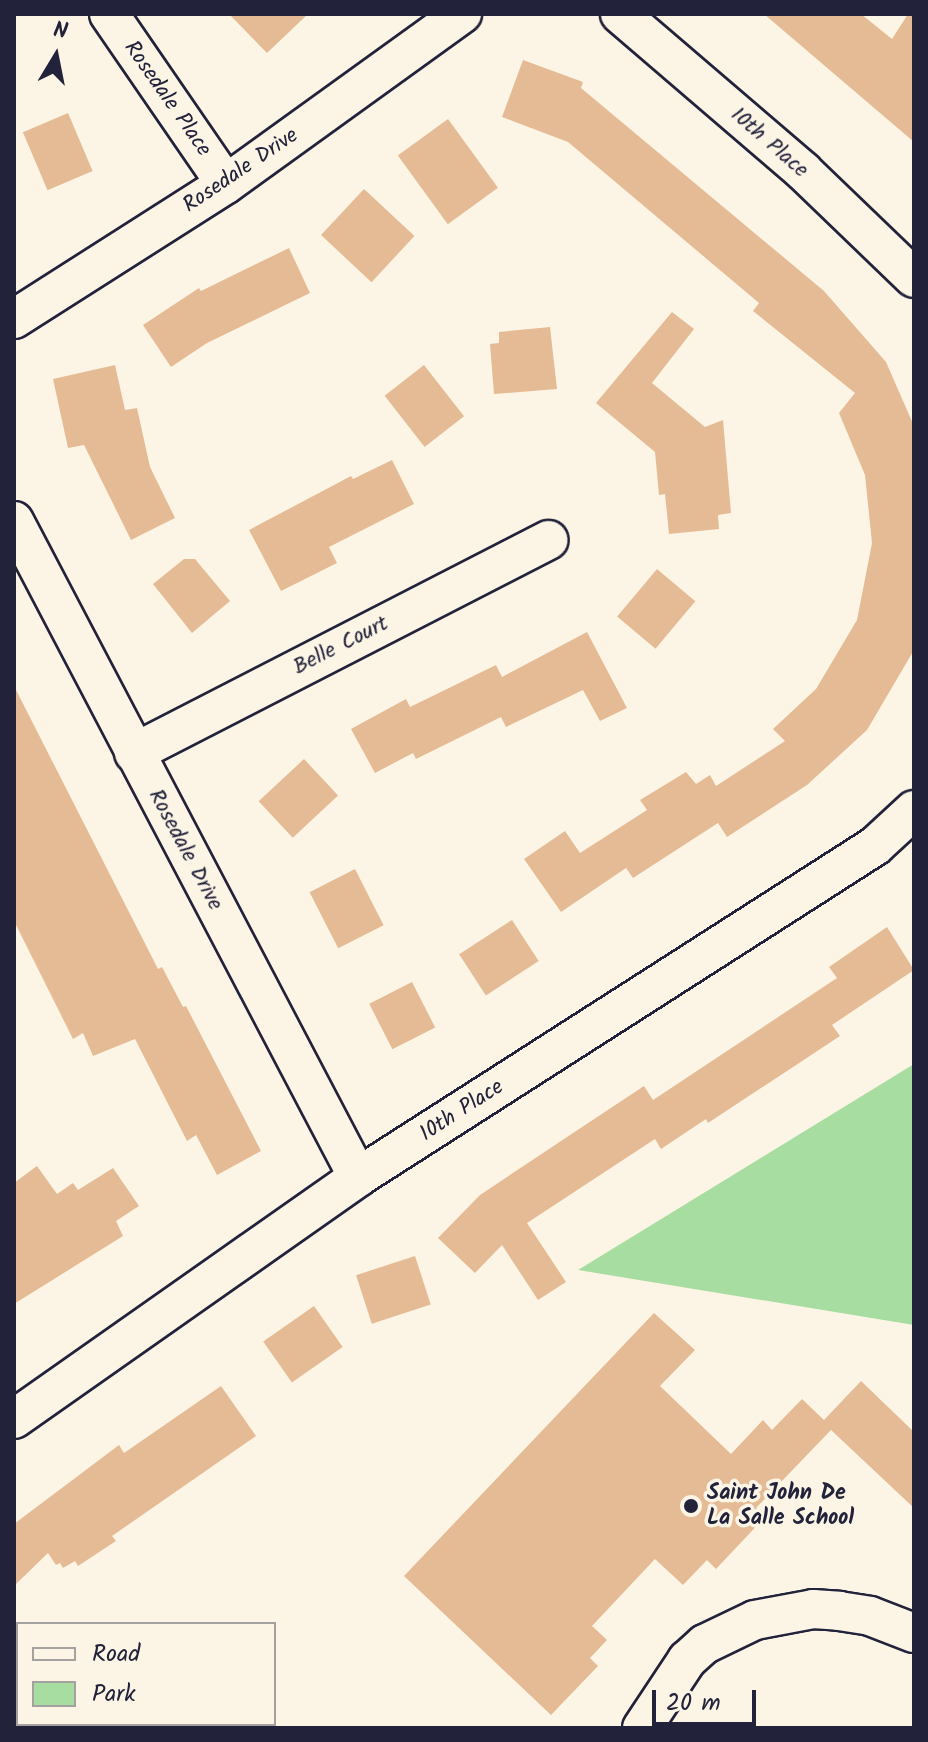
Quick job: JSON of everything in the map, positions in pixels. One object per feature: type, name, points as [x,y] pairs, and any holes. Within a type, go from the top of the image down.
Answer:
[{"type":"street","name":"Rosedale Place","points":[[109,14],[226,184]]},
{"type":"street","name":"Rosedale Drive","points":[[14,319],[226,184],[462,14]]},
{"type":"street","name":"10th Place","points":[[620,14],[803,171],[914,278]]},
{"type":"street","name":"Rosedale Drive","points":[[14,521],[358,1177]]},
{"type":"street","name":"Belle Court","points":[[134,753],[548,540]]},
{"type":"street","name":"10th Place","points":[[14,1419],[358,1177],[875,846],[914,810]]},
{"type":"street","points":[[642,1728],[687,1660],[705,1644],[755,1620],[813,1609],[839,1611],[870,1616],[914,1633]]},
{"type":"green space","points":[[914,1064],[914,1325],[578,1270]]},
{"type":"building","points":[[229,14],[308,14],[267,53]]},
{"type":"building","points":[[764,14],[861,14],[892,39],[908,14],[914,14],[914,142]]},
{"type":"building","points":[[523,60],[583,82],[581,88],[824,291],[886,362],[914,426],[914,650],[867,730],[807,785],[727,837],[718,823],[633,878],[626,868],[561,912],[524,859],[565,831],[580,853],[647,810],[640,800],[686,772],[696,784],[710,775],[716,786],[785,741],[773,729],[816,689],[857,620],[872,543],[865,475],[839,413],[855,393],[753,311],[759,303],[568,142],[502,117]]},
{"type":"building","points":[[68,113],[93,171],[48,190],[23,132]]},
{"type":"building","points":[[448,119],[498,188],[448,224],[398,155]]},
{"type":"building","points":[[364,189],[414,236],[371,282],[321,235]]},
{"type":"building","points":[[289,248],[310,293],[207,343],[171,367],[143,325],[199,288],[201,291]]},
{"type":"building","points":[[672,312],[694,329],[652,383],[705,427],[723,420],[731,513],[718,515],[719,529],[669,534],[665,494],[659,495],[655,452],[596,403]]},
{"type":"building","points":[[550,327],[557,389],[494,394],[490,344],[499,343],[499,332]]},
{"type":"building","points":[[115,365],[125,410],[137,408],[150,467],[175,518],[131,540],[84,445],[68,448],[53,379]]},
{"type":"building","points":[[424,365],[464,416],[425,447],[385,396]]},
{"type":"building","points":[[392,460],[414,504],[329,547],[337,563],[281,591],[249,530],[351,476],[353,479]]},
{"type":"building","points":[[184,559],[195,559],[230,601],[192,633],[153,584]]},
{"type":"building","points":[[657,569],[695,601],[655,649],[617,616]]},
{"type":"building","points":[[587,632],[627,708],[600,721],[583,690],[506,727],[501,717],[416,759],[413,753],[375,773],[351,729],[406,699],[410,707],[496,665],[502,677]]},
{"type":"building","points":[[14,686],[158,969],[162,967],[183,1007],[186,1006],[261,1151],[217,1175],[196,1135],[187,1141],[135,1039],[93,1056],[83,1033],[73,1039],[14,921]]},
{"type":"building","points":[[304,759],[338,796],[293,838],[259,801]]},
{"type":"building","points":[[355,869],[384,925],[338,948],[310,892]]},
{"type":"building","points":[[512,920],[539,961],[486,995],[459,954]]},
{"type":"building","points":[[887,927],[914,970],[832,1025],[840,1036],[708,1123],[706,1119],[661,1149],[655,1139],[527,1223],[566,1282],[538,1300],[502,1245],[475,1273],[438,1238],[480,1195],[644,1086],[653,1100],[837,978],[829,967]]},
{"type":"building","points":[[412,982],[435,1027],[392,1049],[369,1004]]},
{"type":"building","points":[[37,1166],[57,1194],[73,1183],[78,1190],[113,1168],[139,1206],[116,1221],[123,1236],[14,1304],[14,1183]]},
{"type":"building","points":[[415,1256],[431,1305],[372,1324],[356,1275]]},
{"type":"building","points":[[314,1306],[343,1347],[292,1383],[263,1342]]},
{"type":"building","points":[[654,1313],[695,1350],[660,1386],[731,1454],[763,1420],[772,1430],[802,1399],[824,1420],[861,1381],[914,1432],[914,1508],[831,1430],[756,1508],[766,1516],[716,1569],[707,1560],[683,1585],[655,1559],[592,1626],[607,1640],[590,1658],[598,1666],[551,1715],[404,1576]]},
{"type":"building","points":[[221,1386],[256,1436],[112,1536],[116,1541],[78,1566],[75,1561],[63,1568],[60,1563],[56,1565],[48,1553],[14,1586],[14,1524],[119,1445],[124,1453]]},
{"type":"place","name":"Saint John De La Salle School","points":[[691,1506]]}]
